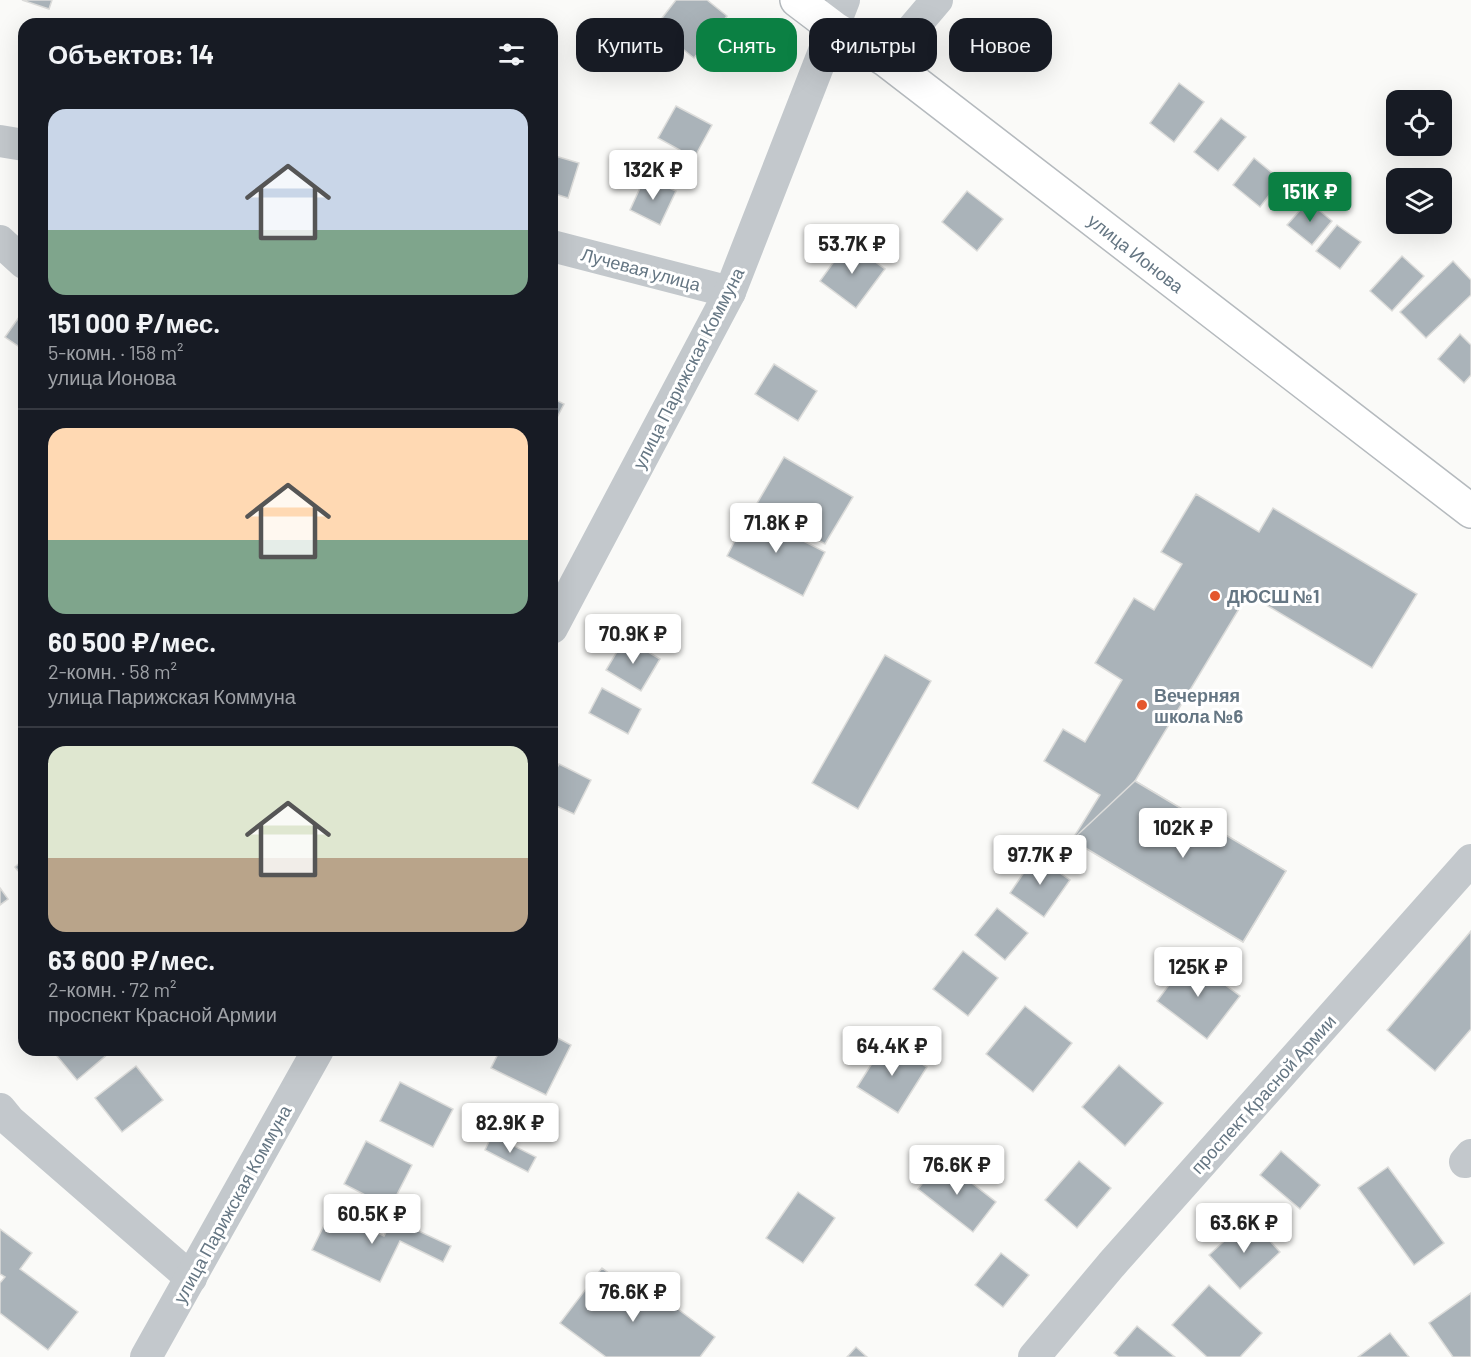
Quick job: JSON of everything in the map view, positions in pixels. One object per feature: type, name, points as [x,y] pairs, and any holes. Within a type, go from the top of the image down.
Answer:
[{"type":"main road","name":"улица Ионова","points":[[797,0],[839,14]]},
{"type":"main road","name":"улица Ионова","points":[[902,72],[1471,511]]},
{"type":"street","points":[[922,18],[937,0]]},
{"type":"street","name":"улица Парижская Коммуна","points":[[558,617],[730,292],[839,14]]},
{"type":"street","points":[[0,141],[18,145]]},
{"type":"street","points":[[0,242],[18,258]]},
{"type":"street","name":"Лучевая улица","points":[[558,248],[730,292]]},
{"type":"street","name":"проспект Красной Армии","points":[[1034,1357],[1111,1266],[1471,860]]},
{"type":"street","name":"улица Парижская Коммуна","points":[[146,1357],[315,1056]]},
{"type":"street","points":[[0,1109],[9,1120],[191,1278]]},
{"type":"building","points":[[22,0],[52,0],[49,9]]},
{"type":"building","points":[[676,0],[707,0],[727,16],[725,18],[696,18],[696,55],[694,58],[684,50],[684,18],[662,18]]},
{"type":"building","points":[[1179,83],[1204,102],[1174,142],[1150,123]]},
{"type":"building","points":[[676,106],[712,125],[694,158],[658,138]]},
{"type":"building","points":[[1221,118],[1246,137],[1218,171],[1194,152]]},
{"type":"building","points":[[558,157],[579,163],[568,198],[558,195]]},
{"type":"building","points":[[1254,158],[1281,180],[1260,207],[1233,185]]},
{"type":"building","points":[[645,177],[676,191],[660,225],[630,210]]},
{"type":"building","points":[[967,191],[1003,219],[977,251],[942,222]]},
{"type":"building","points":[[1308,201],[1332,221],[1312,245],[1287,225]]},
{"type":"building","points":[[1337,225],[1361,242],[1340,269],[1316,251]]},
{"type":"building","points":[[848,242],[885,269],[856,308],[820,281]]},
{"type":"building","points":[[1402,256],[1424,276],[1392,311],[1370,291]]},
{"type":"building","points":[[1453,261],[1471,280],[1471,295],[1426,338],[1400,312]]},
{"type":"building","points":[[18,319],[18,346],[5,337]]},
{"type":"building","points":[[1460,334],[1471,345],[1471,375],[1464,383],[1438,359]]},
{"type":"building","points":[[774,364],[817,391],[798,421],[755,394]]},
{"type":"building","points":[[558,401],[564,404],[558,416]]},
{"type":"building","points":[[784,457],[853,497],[825,544],[756,505]]},
{"type":"building","points":[[1196,494],[1259,532],[1273,508],[1417,594],[1372,668],[1248,594],[1135,781],[1286,871],[1243,942],[1072,840],[1100,795],[1044,761],[1063,729],[1085,742],[1122,680],[1095,663],[1134,598],[1154,610],[1182,564],[1161,552]]},
{"type":"building","points":[[749,513],[825,552],[803,596],[727,556]]},
{"type":"building","points":[[625,638],[660,659],[641,691],[606,670]]},
{"type":"building","points":[[885,655],[931,681],[858,809],[812,783]]},
{"type":"building","points":[[602,688],[641,709],[628,734],[589,713]]},
{"type":"building","points":[[559,764],[591,780],[574,814],[558,807]]},
{"type":"building","points":[[1135,781],[1286,871],[1243,942],[1072,840]]},
{"type":"building","points":[[1035,856],[1070,880],[1044,917],[1010,893]]},
{"type":"building","points":[[0,888],[8,899],[0,905]]},
{"type":"building","points":[[997,908],[1028,933],[1005,960],[975,935]]},
{"type":"building","points":[[1471,931],[1471,1029],[1435,1071],[1387,1030]]},
{"type":"building","points":[[963,951],[998,978],[968,1016],[933,989]]},
{"type":"building","points":[[1189,958],[1240,996],[1207,1039],[1157,1001]]},
{"type":"building","points":[[1025,1006],[1072,1043],[1033,1092],[986,1054]]},
{"type":"building","points":[[558,1038],[571,1045],[546,1095],[491,1068],[497,1056],[558,1056]]},
{"type":"building","points":[[886,1041],[927,1067],[898,1113],[857,1087]]},
{"type":"building","points":[[57,1056],[105,1056],[77,1080]]},
{"type":"building","points":[[1119,1065],[1163,1103],[1125,1146],[1082,1107]]},
{"type":"building","points":[[136,1066],[163,1100],[122,1132],[95,1098]]},
{"type":"building","points":[[400,1082],[453,1109],[433,1147],[380,1121]]},
{"type":"building","points":[[492,1135],[536,1157],[528,1172],[485,1150]]},
{"type":"building","points":[[366,1141],[412,1165],[390,1208],[344,1184]]},
{"type":"building","points":[[1281,1151],[1320,1185],[1300,1209],[1260,1175]]},
{"type":"building","points":[[941,1159],[996,1202],[973,1232],[918,1189]]},
{"type":"building","points":[[1079,1161],[1111,1188],[1077,1228],[1045,1200]]},
{"type":"building","points":[[1388,1167],[1444,1243],[1414,1265],[1358,1188]]},
{"type":"building","points":[[798,1192],[835,1218],[803,1263],[766,1238]]},
{"type":"building","points":[[331,1211],[384,1236],[393,1219],[451,1246],[443,1262],[400,1241],[380,1282],[312,1250]]},
{"type":"building","points":[[1249,1218],[1280,1252],[1240,1289],[1209,1255]]},
{"type":"building","points":[[0,1229],[32,1253],[20,1269],[78,1312],[48,1350],[0,1313],[0,1283],[5,1277],[0,1274]]},
{"type":"building","points":[[1001,1253],[1029,1275],[1003,1307],[975,1285]]},
{"type":"building","points":[[602,1268],[651,1305],[659,1295],[715,1337],[700,1357],[606,1357],[560,1323]]},
{"type":"building","points":[[1209,1285],[1262,1333],[1240,1357],[1207,1357],[1172,1325]]},
{"type":"building","points":[[1471,1293],[1471,1357],[1453,1357],[1429,1323]]},
{"type":"building","points":[[1137,1326],[1175,1357],[1119,1357],[1114,1353]]},
{"type":"building","points":[[1390,1333],[1409,1357],[1358,1357]]},
{"type":"building","points":[[856,1347],[867,1357],[847,1357]]},
{"type":"place","name":"ДЮСШ №1","points":[[1215,596]]},
{"type":"place","name":"Вечерняя школа №6","points":[[1142,705]]}]
